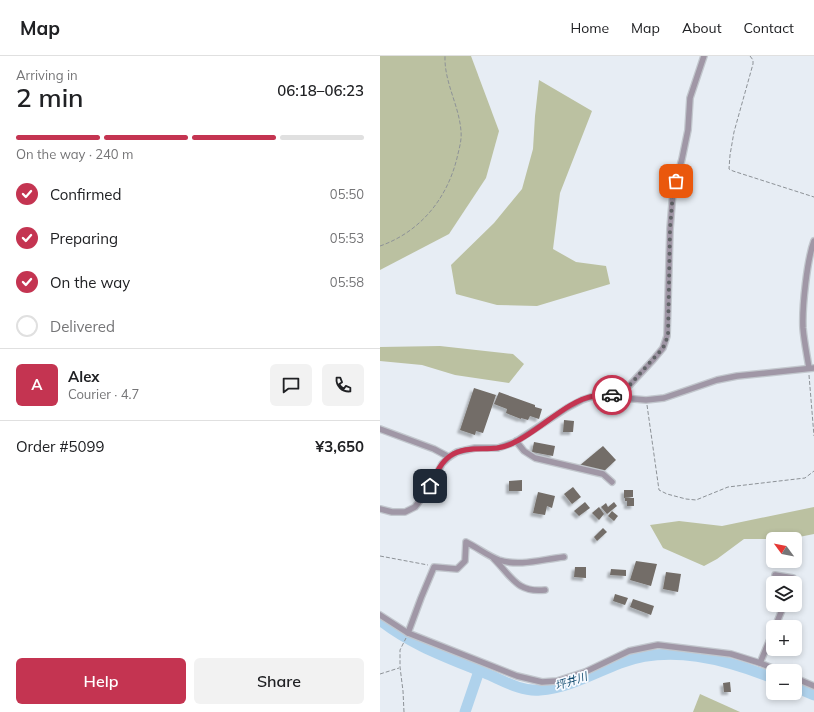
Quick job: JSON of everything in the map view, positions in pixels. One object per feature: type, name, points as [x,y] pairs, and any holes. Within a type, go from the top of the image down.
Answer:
[{"type":"street","points":[[614,395],[627,388],[663,348],[668,336],[670,229],[673,191],[688,130],[690,98],[704,56]]},
{"type":"street","points":[[380,510],[405,512],[415,507],[430,486],[442,464],[448,457],[457,452],[475,448],[498,448],[516,442],[567,408],[582,400],[594,396],[614,395],[623,398],[646,400],[664,398],[717,380],[737,376],[811,368],[803,327],[807,270],[814,241]]},
{"type":"street","points":[[380,429],[434,449],[448,457]]},
{"type":"street","points":[[516,442],[524,451],[535,458],[603,474],[612,482]]},
{"type":"street","points":[[408,633],[434,567],[457,569],[465,561],[466,542],[490,556],[500,560],[517,563],[564,557]]},
{"type":"street","points":[[490,556],[519,586],[531,590],[545,590]]},
{"type":"street","points":[[775,575],[781,576]]},
{"type":"street","points":[[380,615],[408,633],[517,676],[542,682],[557,681],[585,672],[629,651],[658,645],[731,654],[766,666]]},
{"type":"street","points":[[760,663],[766,649]]},
{"type":"street","points":[[802,681],[814,686]]},
{"type":"path","points":[[380,246],[402,236],[427,217],[442,196],[453,172],[460,145],[461,132],[459,118],[447,75],[445,56]]},
{"type":"path","points":[[750,56],[753,60],[753,64],[734,132],[729,169],[814,197]]},
{"type":"path","points":[[811,368],[814,436]]},
{"type":"path","points":[[646,400],[660,490],[667,494],[696,500],[728,487],[805,478],[814,472]]},
{"type":"path","points":[[380,556],[434,567]]},
{"type":"path","points":[[404,712],[400,650],[408,633]]},
{"type":"path","points":[[380,674],[400,667]]},
{"type":"green space","points":[[380,56],[471,56],[499,131],[486,178],[449,234],[380,270]]},
{"type":"green space","points":[[539,80],[592,111],[560,193],[553,249],[576,262],[606,266],[610,284],[537,306],[497,305],[456,294],[451,265],[494,223],[522,189],[533,149]]},
{"type":"green space","points":[[440,346],[513,354],[524,364],[509,383],[455,375],[422,365],[380,361],[380,347]]},
{"type":"green space","points":[[814,507],[814,534],[802,536],[802,532],[766,532],[766,539],[744,539],[717,559],[704,566],[663,548],[650,525],[679,521],[722,526]]},
{"type":"green space","points":[[700,694],[740,712],[693,712]]},
{"type":"building","points":[[474,388],[496,395],[483,433],[476,431],[475,435],[460,430]]},
{"type":"building","points":[[499,392],[542,409],[539,419],[530,416],[528,420],[521,419],[506,413],[507,409],[494,404]]},
{"type":"building","points":[[564,420],[574,421],[573,432],[563,432]]},
{"type":"building","points":[[534,442],[555,446],[553,456],[532,452]]},
{"type":"building","points":[[603,446],[616,460],[602,473],[579,466]]},
{"type":"building","points":[[522,480],[522,491],[509,491],[509,481]]},
{"type":"building","points":[[573,487],[581,497],[572,504],[564,494]]},
{"type":"building","points":[[624,490],[633,490],[633,497],[624,498]]},
{"type":"building","points":[[538,492],[555,496],[552,508],[547,506],[545,515],[533,513]]},
{"type":"building","points":[[625,498],[634,498],[634,506],[627,506],[627,501],[625,501]]},
{"type":"building","points":[[585,502],[590,508],[579,516],[574,511]]},
{"type":"building","points":[[614,502],[617,506],[607,514],[601,507],[606,503],[608,507]]},
{"type":"building","points":[[599,507],[604,514],[599,520],[592,513]]},
{"type":"building","points":[[612,511],[618,516],[614,521],[608,516]]},
{"type":"building","points":[[603,528],[607,532],[597,541],[594,537]]},
{"type":"building","points":[[636,561],[657,564],[651,586],[630,580]]},
{"type":"building","points":[[575,567],[586,567],[586,578],[574,577]]},
{"type":"building","points":[[611,569],[626,570],[626,576],[610,575]]},
{"type":"building","points":[[666,572],[681,574],[678,592],[663,589]]},
{"type":"building","points":[[615,594],[628,598],[625,605],[613,601]]},
{"type":"building","points":[[633,599],[654,606],[651,615],[630,607]]},
{"type":"building","points":[[730,682],[731,692],[724,692],[723,683]]},
{"type":"waterway","name":"坪井川","points":[[380,620],[404,637],[417,644],[512,685],[526,689],[550,689],[581,680],[620,663],[639,657],[658,655],[678,654],[697,656],[736,665],[766,675]]},
{"type":"waterway","points":[[465,712],[479,671]]},
{"type":"waterway","name":"坪井川","points":[[802,690],[814,695]]},
{"type":"way so far","points":[[612,395],[627,388],[663,348],[668,336],[670,229],[673,191],[676,181]]},
{"type":"route","points":[[430,486],[442,464],[448,457],[457,452],[475,448],[498,448],[515,442],[582,400],[594,396],[612,395]]}]
